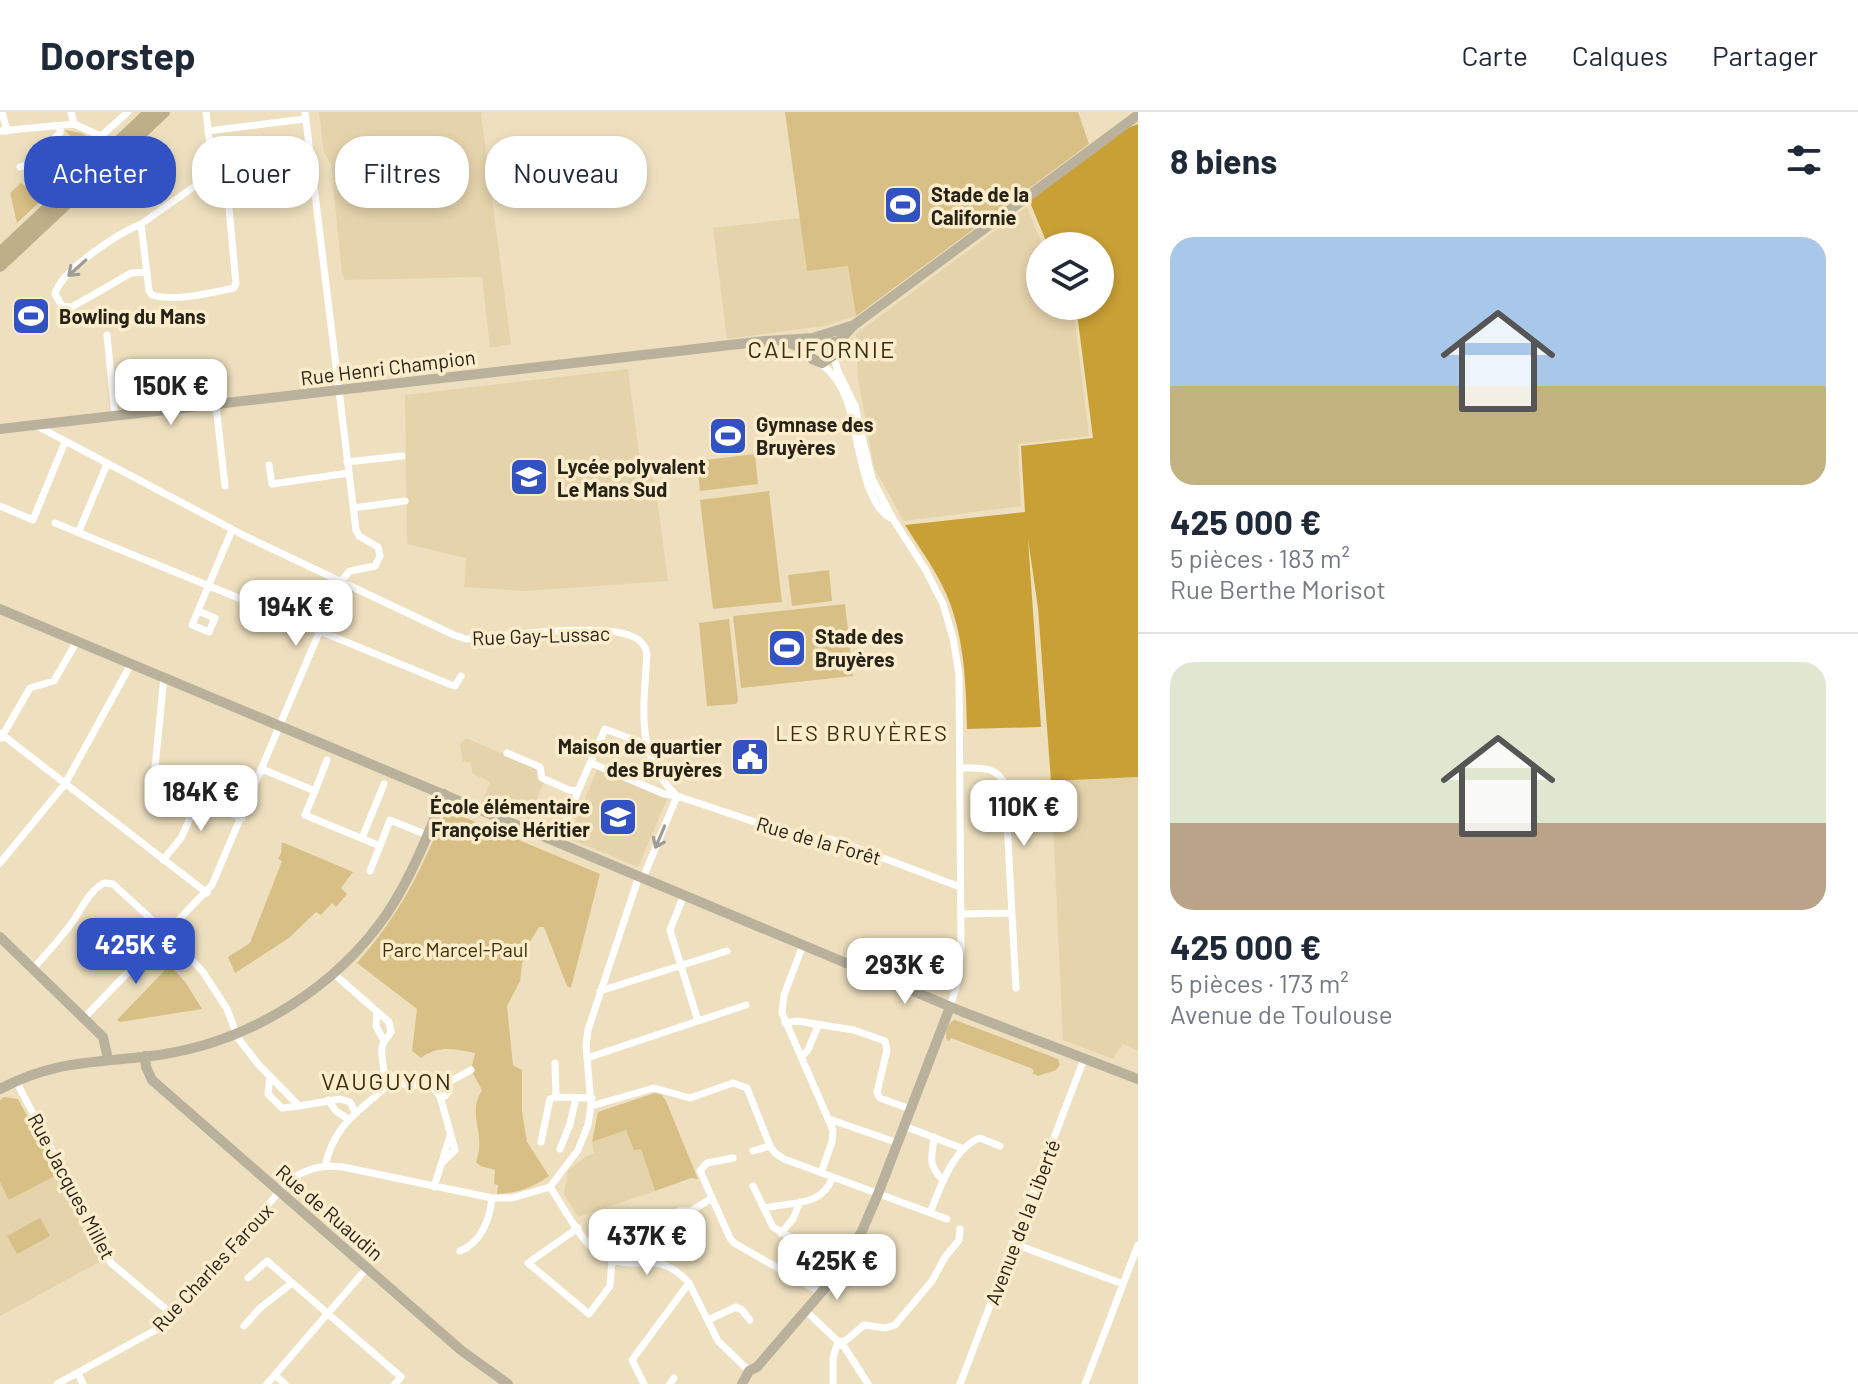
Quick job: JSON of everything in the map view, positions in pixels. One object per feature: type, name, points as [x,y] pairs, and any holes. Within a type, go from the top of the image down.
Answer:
[{"type":"main road","points":[[124,136],[150,112]]},
{"type":"main road","points":[[0,266],[164,112]]},
{"type":"main road","points":[[0,253],[47,208]]},
{"type":"street","points":[[2,112],[4,131],[74,124],[101,136],[128,112]]},
{"type":"street","points":[[71,112],[74,124]]},
{"type":"street","points":[[206,112],[209,136]]},
{"type":"street","points":[[84,1018],[165,932],[207,893],[242,818],[341,581],[350,571],[375,566],[380,556],[378,547],[359,536],[356,530],[305,115],[208,131]]},
{"type":"street","points":[[893,519],[886,516],[865,480],[845,394],[836,379],[812,359],[808,351],[813,338],[854,325],[1138,115]]},
{"type":"street","points":[[20,167],[60,133],[60,126]]},
{"type":"street","points":[[147,272],[131,273],[72,307],[62,306],[55,294],[61,282],[107,241],[141,224],[192,188]]},
{"type":"street","points":[[141,224],[152,295],[160,297],[234,288],[237,276],[229,208]]},
{"type":"street","points":[[820,363],[828,361],[854,325]]},
{"type":"street","points":[[107,335],[115,416]]},
{"type":"street","points":[[742,1384],[749,1371],[757,1367],[822,1293],[862,1231],[950,1007],[961,965],[959,674],[949,621],[936,588],[872,479],[855,406],[837,369],[835,350],[826,336]]},
{"type":"street","name":"Rue Henri Champion","points":[[0,429],[813,338]]},
{"type":"street","name":"Rue Henri Champion","points":[[780,340],[808,351]]},
{"type":"street","points":[[178,409],[175,381],[183,368]]},
{"type":"street","points":[[216,405],[225,486]]},
{"type":"street","name":"Rue Gay-Lussac","points":[[35,425],[232,530],[466,639],[603,630],[634,637],[645,645],[647,654],[645,744],[657,770],[677,796]]},
{"type":"street","points":[[0,506],[33,520],[65,442]]},
{"type":"street","points":[[347,462],[402,456]]},
{"type":"street","points":[[79,531],[107,464]]},
{"type":"street","points":[[269,465],[272,484],[349,473]]},
{"type":"street","points":[[353,508],[405,501]]},
{"type":"street","points":[[55,523],[449,684],[455,686],[461,676]]},
{"type":"street","points":[[198,611],[232,530]]},
{"type":"street","points":[[0,609],[950,1007],[1138,1079]]},
{"type":"street","points":[[77,641],[54,681],[30,688],[1,736],[207,893]]},
{"type":"street","points":[[0,863],[65,784],[131,664]]},
{"type":"street","points":[[152,798],[164,677]]},
{"type":"street","points":[[558,842],[605,729],[645,744]]},
{"type":"street","points":[[507,753],[540,767],[542,778],[578,791]]},
{"type":"street","points":[[327,760],[305,815],[380,846]]},
{"type":"street","name":"Rue de la Forêt","points":[[591,763],[664,794],[806,839],[830,839],[846,844],[960,887]]},
{"type":"street","points":[[960,768],[992,770],[1005,785],[1016,988]]},
{"type":"street","points":[[262,769],[315,791]]},
{"type":"street","points":[[362,838],[384,784]]},
{"type":"street","points":[[0,1089],[60,1066],[179,1051],[236,1033],[290,1005],[333,973],[361,947],[384,917],[410,873],[444,794]]},
{"type":"street","points":[[390,1085],[348,1119],[330,1145],[325,1166],[343,1167],[492,1198],[512,1198],[550,1187],[581,1144],[588,1125],[592,1102],[587,1058],[588,1030],[641,877],[677,796]]},
{"type":"street","points":[[163,860],[181,838],[198,801],[242,818]]},
{"type":"street","points":[[372,813],[427,835]]},
{"type":"street","points":[[370,871],[390,820]]},
{"type":"street","points":[[33,969],[73,922],[91,894],[104,883],[117,887],[203,972],[227,1009],[236,1033],[299,1106]]},
{"type":"street","points":[[684,895],[670,930],[698,1021]]},
{"type":"street","points":[[961,914],[1012,913]]},
{"type":"street","points":[[0,937],[103,1037],[108,1059]]},
{"type":"street","points":[[803,945],[784,995],[782,1013],[833,1130],[821,1173]]},
{"type":"street","points":[[600,991],[727,951]]},
{"type":"street","points":[[333,973],[389,1022],[391,1026],[384,1041]]},
{"type":"street","points":[[587,1058],[746,1005]]},
{"type":"street","points":[[377,1013],[376,1026],[384,1041],[385,1073],[381,1082],[435,1087],[471,1070]]},
{"type":"street","points":[[785,1023],[797,1021],[854,1030],[885,1041],[887,1050],[877,1092],[880,1098],[910,1109]]},
{"type":"street","points":[[801,1057],[808,1050],[818,1026]]},
{"type":"street","name":"Rue de Ruaudin","points":[[145,1056],[152,1080],[492,1380],[508,1384]]},
{"type":"street","name":"Avenue de la Liberté","points":[[960,1384],[1084,1059]]},
{"type":"street","points":[[555,1063],[556,1097]]},
{"type":"street","points":[[270,1076],[268,1094],[282,1108],[346,1100],[355,1112]]},
{"type":"street","name":"Rue Jacques Millet","points":[[16,1081],[111,1263],[173,1315]]},
{"type":"street","points":[[440,1096],[445,1096],[449,1091],[447,1083]]},
{"type":"street","points":[[541,1142],[550,1099],[556,1097],[592,1102],[654,1088],[690,1098],[741,1083],[747,1088],[770,1146],[784,1159],[947,1219]]},
{"type":"street","points":[[434,1187],[442,1163],[455,1150],[455,1142],[435,1087]]},
{"type":"street","points":[[560,1149],[576,1098]]},
{"type":"street","points":[[328,1100],[336,1111],[348,1119]]},
{"type":"street","points":[[829,1119],[898,1143]]},
{"type":"street","points":[[904,1126],[964,1149]]},
{"type":"street","points":[[934,1137],[932,1170],[943,1180]]},
{"type":"street","points":[[930,1213],[943,1180],[972,1141],[980,1138],[1000,1146]]},
{"type":"street","points":[[753,1151],[770,1146]]},
{"type":"street","points":[[733,1158],[707,1163],[700,1171],[734,1243],[822,1293]]},
{"type":"street","name":"Rue Charles Faroux","points":[[57,1384],[154,1333],[287,1183],[302,1172],[325,1166]]},
{"type":"street","points":[[765,1208],[800,1202],[827,1192],[833,1177]]},
{"type":"street","points":[[753,1186],[773,1227],[857,1277],[872,1278]]},
{"type":"street","points":[[550,1187],[596,1251],[612,1260],[666,1265],[678,1271],[689,1283],[724,1349],[749,1371]]},
{"type":"street","points":[[460,1251],[467,1248],[488,1223],[492,1198]]},
{"type":"street","points":[[679,1211],[691,1211],[712,1198]]},
{"type":"street","points":[[781,1233],[793,1219],[800,1202]]},
{"type":"street","points":[[578,1228],[528,1263],[589,1314],[610,1286],[612,1260]]},
{"type":"street","points":[[633,1262],[638,1229]]},
{"type":"street","points":[[838,1342],[845,1341],[864,1325],[885,1328],[895,1325],[932,1281],[959,1240],[960,1229]]},
{"type":"street","points":[[1012,1243],[1123,1284]]},
{"type":"street","points":[[1085,1384],[1138,1245]]},
{"type":"street","points":[[248,1278],[267,1261],[401,1377],[395,1384]]},
{"type":"street","points":[[267,1384],[367,1268]]},
{"type":"street","points":[[244,1326],[260,1308],[292,1283]]},
{"type":"street","points":[[644,1384],[632,1360],[689,1283]]},
{"type":"street","points":[[708,1320],[736,1307],[750,1320]]},
{"type":"street","points":[[806,1311],[838,1342],[868,1384]]},
{"type":"street","points":[[833,1384],[833,1358],[838,1342]]},
{"type":"street","points":[[78,1373],[83,1384]]},
{"type":"street","points":[[275,1375],[285,1384]]},
{"type":"shaded area","points":[[319,112],[484,112],[481,113],[485,144],[485,208],[493,208],[511,344],[490,348],[482,277],[345,280],[342,274],[335,208],[469,208],[469,136],[335,136],[335,204],[331,164],[324,153]]},
{"type":"shaded area","points":[[1138,124],[1138,777],[1051,781],[1038,608],[1028,539],[1041,727],[967,729],[962,655],[953,612],[938,578],[905,525],[1025,512],[1021,446],[1093,438],[1078,320],[1114,320],[1114,232],[1042,232],[1027,195],[1123,130]]},
{"type":"shaded area","points":[[1027,207],[1037,232],[1026,232],[1026,320],[1074,320],[1089,436],[1018,444],[1021,506],[904,521],[874,468],[858,378],[856,334]]},
{"type":"shaded area","points":[[800,218],[807,271],[848,266],[856,316],[824,326],[727,339],[713,228]]},
{"type":"shaded area","name":"Lycée polyvalent Le Mans Sud","points":[[628,369],[639,454],[655,482],[668,581],[525,591],[464,587],[466,558],[407,544],[405,395]]},
{"type":"shaded area","points":[[466,738],[538,769],[537,779],[544,782],[528,820],[482,802],[490,782],[473,774],[470,762],[463,762],[460,744]]},
{"type":"shaded area","name":"École élémentaire Françoise Héritier","points":[[598,768],[668,797],[638,867],[568,838]]},
{"type":"shaded area","points":[[1138,777],[1138,1051],[1123,1044],[1113,1059],[1063,1040],[1051,781]]},
{"type":"shaded area","points":[[626,1130],[641,1148],[655,1191],[578,1217],[564,1194],[568,1171],[594,1153],[592,1142]]},
{"type":"shaded area","points":[[59,1174],[105,1259],[0,1316],[0,1182],[10,1200]]},
{"type":"green space","name":"Stade de la Californie","points":[[785,112],[1078,112],[1089,144],[856,316],[848,266],[807,271]]},
{"type":"green space","points":[[65,130],[86,136],[70,136]]},
{"type":"green space","points":[[21,183],[24,185],[24,208],[33,208],[17,223],[10,193]]},
{"type":"green space","points":[[755,454],[758,484],[700,491],[697,461]]},
{"type":"green space","points":[[769,491],[782,602],[713,609],[700,500]]},
{"type":"green space","points":[[829,570],[832,601],[792,606],[788,575]]},
{"type":"green space","points":[[845,604],[853,676],[741,688],[733,616]]},
{"type":"green space","points":[[729,619],[738,701],[736,704],[707,706],[699,623]]},
{"type":"green space","name":"Parc Marcel-Paul","points":[[454,813],[600,874],[571,988],[567,986],[544,927],[539,927],[522,964],[520,981],[507,1006],[513,1065],[522,1070],[522,1112],[527,1142],[549,1176],[530,1187],[497,1194],[495,1170],[476,1162],[479,1142],[476,1108],[482,1090],[471,1070],[475,1053],[440,1050],[421,1058],[412,1051],[417,1009],[357,963],[407,894],[444,816]]},
{"type":"green space","points":[[282,842],[353,872],[341,888],[347,894],[336,907],[332,903],[321,915],[316,912],[289,938],[235,973],[228,957],[250,943],[282,861],[278,859]]},
{"type":"green space","points":[[170,965],[202,1009],[117,1020]]},
{"type":"green space","points":[[955,1020],[1058,1059],[1060,1065],[1056,1070],[1038,1076],[1032,1073],[1031,1068],[951,1038],[949,1041],[946,1031]]},
{"type":"green space","points":[[655,1093],[662,1095],[666,1101],[698,1179],[691,1178],[655,1191],[641,1149],[634,1150],[626,1130],[592,1142],[598,1112]]},
{"type":"green space","points":[[4,1097],[18,1099],[59,1174],[9,1200],[0,1182],[0,1100]]},
{"type":"green space","points":[[40,1218],[50,1236],[17,1254],[7,1236]]},
{"type":"place","name":"Stade de la Californie","points":[[903,205]]},
{"type":"place","name":"Bowling du Mans","points":[[31,316]]},
{"type":"place","name":"Gymnase des Bruyères","points":[[728,436]]},
{"type":"place","name":"Lycée polyvalent Le Mans Sud","points":[[529,477]]},
{"type":"place","name":"Stade des Bruyères","points":[[787,648]]},
{"type":"place","name":"Maison de quartier des Bruyères","points":[[750,757]]},
{"type":"place","name":"École élémentaire Françoise Héritier","points":[[618,817]]},
{"type":"district","name":"CALIFORNIE","points":[[822,348]]},
{"type":"district","name":"LES BRUYÈRES","points":[[862,732]]},
{"type":"district","name":"VAUGUYON","points":[[387,1080]]}]
